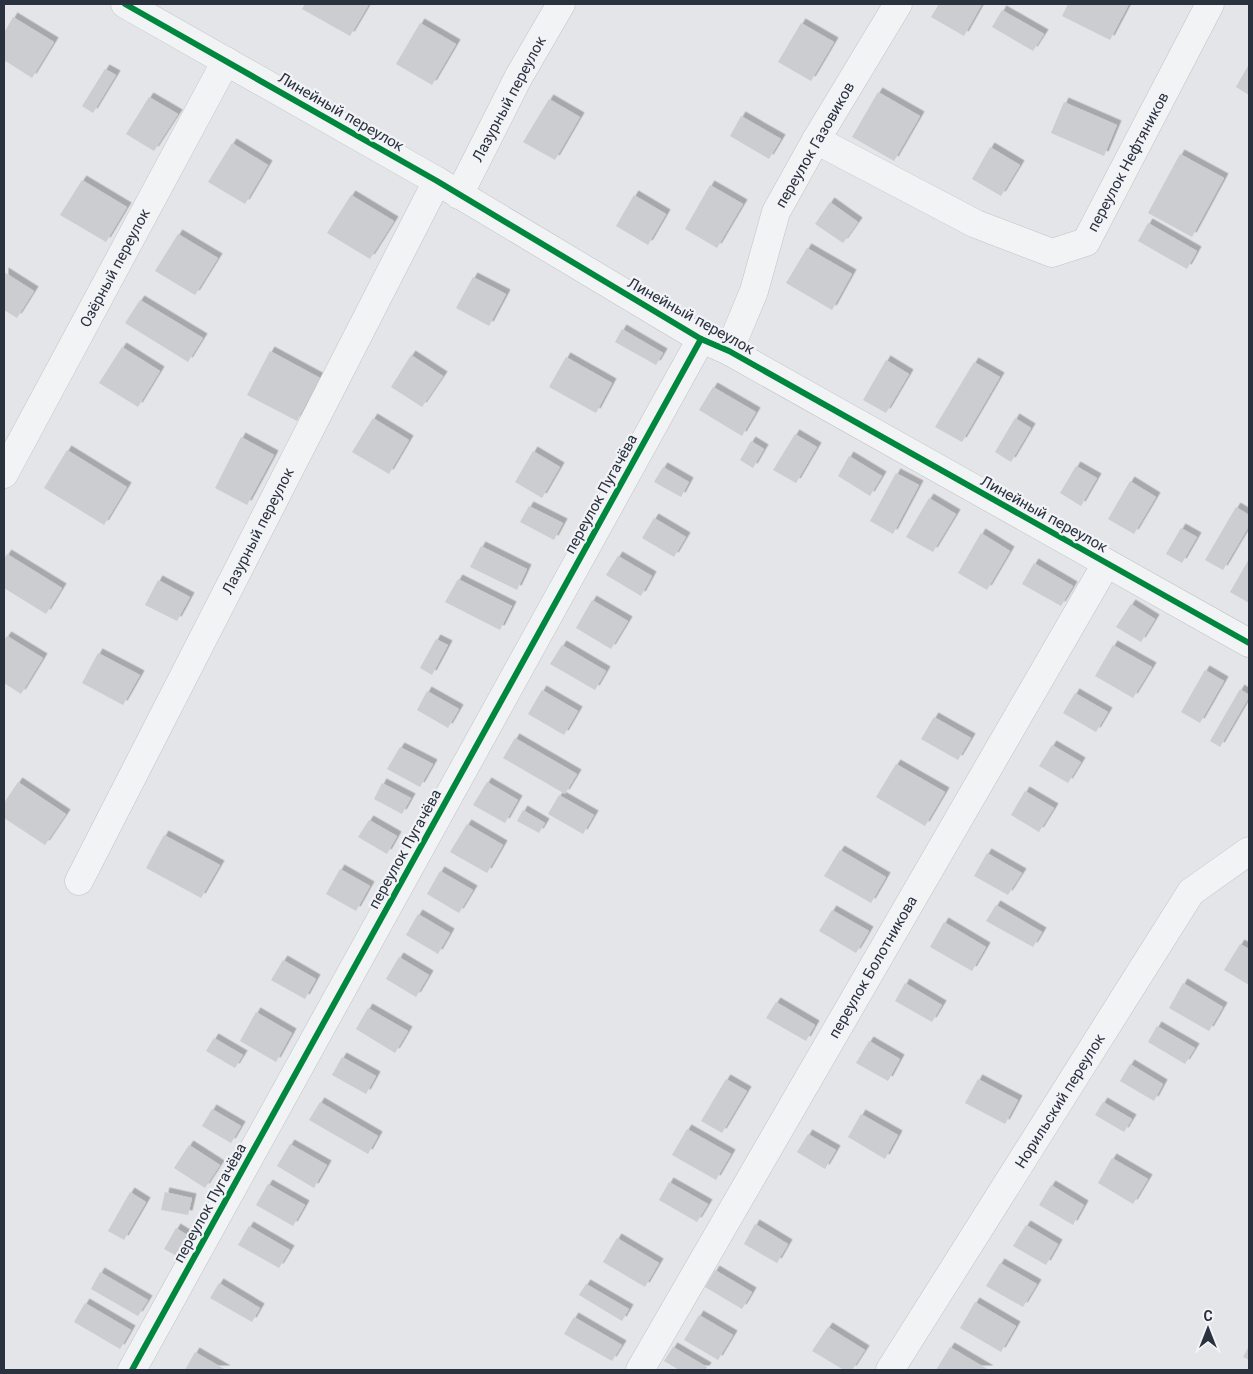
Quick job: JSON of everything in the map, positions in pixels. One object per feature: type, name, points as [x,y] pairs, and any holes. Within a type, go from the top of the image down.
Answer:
[{"type":"street","name":"Лазурный переулок","points":[[78,881],[448,188],[518,78],[561,4]]},
{"type":"street","name":"переулок Газовиков","points":[[729,351],[754,291],[776,212],[816,140],[898,4]]},
{"type":"street","name":"переулок Нефтяников","points":[[816,140],[985,227],[1052,252],[1086,242],[1210,4]]},
{"type":"street","name":"Линейный переулок","points":[[133,6],[448,188],[701,339],[729,351],[1249,643]]},
{"type":"street","name":"Озёрный переулок","points":[[4,474],[226,61]]},
{"type":"street","name":"переулок Пугачёва","points":[[132,1370],[701,339]]},
{"type":"street","name":"переулок Болотникова","points":[[640,1370],[1106,564]]},
{"type":"street","name":"Норильский переулок","points":[[890,1370],[1191,892],[1249,851]]},
{"type":"building","points":[[305,4],[369,4],[350,36],[302,9]]},
{"type":"building","points":[[939,4],[982,4],[964,36],[931,17]]},
{"type":"building","points":[[1068,4],[1129,4],[1110,40],[1062,16]]},
{"type":"building","points":[[1002,10],[1044,34],[1033,51],[992,27]]},
{"type":"building","points":[[13,17],[54,42],[32,78],[4,60],[4,33]]},
{"type":"building","points":[[420,23],[456,44],[432,85],[396,64]]},
{"type":"building","points":[[801,23],[834,42],[811,81],[778,62]]},
{"type":"building","points":[[1249,64],[1249,95],[1236,87]]},
{"type":"building","points":[[105,69],[116,75],[93,113],[82,106]]},
{"type":"building","points":[[878,92],[920,116],[894,161],[852,137]]},
{"type":"building","points":[[149,97],[178,114],[154,151],[126,134]]},
{"type":"building","points":[[549,99],[580,117],[555,160],[523,142]]},
{"type":"building","points":[[1064,102],[1117,125],[1104,156],[1051,133]]},
{"type":"building","points":[[741,116],[781,139],[769,159],[730,136]]},
{"type":"building","points":[[232,143],[268,165],[245,204],[208,182]]},
{"type":"building","points":[[990,147],[1020,165],[1001,196],[972,179]]},
{"type":"building","points":[[1180,154],[1224,178],[1192,237],[1148,213]]},
{"type":"building","points":[[82,180],[127,207],[106,242],[60,215]]},
{"type":"building","points":[[710,185],[743,204],[717,248],[685,229]]},
{"type":"building","points":[[351,195],[394,221],[370,259],[327,233]]},
{"type":"building","points":[[634,195],[666,214],[648,245],[616,226]]},
{"type":"building","points":[[830,202],[858,222],[843,243],[815,224]]},
{"type":"building","points":[[1148,223],[1197,251],[1187,269],[1138,241]]},
{"type":"building","points":[[178,234],[218,258],[195,295],[155,271]]},
{"type":"building","points":[[807,248],[852,274],[832,310],[786,283]]},
{"type":"building","points":[[4,272],[34,291],[17,318],[4,310]]},
{"type":"building","points":[[473,277],[506,294],[489,326],[456,308]]},
{"type":"building","points":[[140,300],[203,338],[188,362],[125,323]]},
{"type":"building","points":[[622,329],[663,353],[656,365],[615,342]]},
{"type":"building","points":[[122,347],[160,371],[138,407],[99,383]]},
{"type":"building","points":[[270,351],[320,378],[297,421],[247,395]]},
{"type":"building","points":[[411,355],[443,376],[422,407],[391,387]]},
{"type":"building","points":[[566,357],[612,383],[596,413],[549,387]]},
{"type":"building","points":[[886,360],[909,374],[886,413],[863,400]]},
{"type":"building","points":[[974,362],[1000,377],[962,442],[935,427]]},
{"type":"building","points":[[713,387],[756,412],[742,436],[699,410]]},
{"type":"building","points":[[373,418],[409,440],[389,474],[352,452]]},
{"type":"building","points":[[1015,418],[1031,428],[1011,462],[995,452]]},
{"type":"building","points":[[795,434],[817,447],[796,483],[773,470]]},
{"type":"building","points":[[241,437],[274,455],[247,505],[215,488]]},
{"type":"building","points":[[751,441],[764,449],[753,468],[740,460]]},
{"type":"building","points":[[67,450],[127,487],[104,525],[44,488]]},
{"type":"building","points":[[533,451],[560,467],[542,498],[515,482]]},
{"type":"building","points":[[849,456],[882,476],[870,496],[838,476]]},
{"type":"building","points":[[1076,466],[1097,478],[1081,506],[1060,493]]},
{"type":"building","points":[[663,467],[689,482],[681,497],[654,482]]},
{"type":"building","points":[[896,473],[919,485],[893,534],[870,521]]},
{"type":"building","points":[[1130,481],[1156,497],[1134,534],[1108,519]]},
{"type":"building","points":[[929,498],[956,514],[933,552],[906,537]]},
{"type":"building","points":[[529,506],[563,523],[554,540],[520,522]]},
{"type":"building","points":[[1236,507],[1249,515],[1249,526],[1223,570],[1205,560]]},
{"type":"building","points":[[654,518],[686,537],[674,557],[642,538]]},
{"type":"building","points":[[1181,528],[1197,537],[1182,563],[1166,554]]},
{"type":"building","points":[[981,533],[1010,551],[987,590],[958,573]]},
{"type":"building","points":[[481,546],[527,569],[517,590],[470,567]]},
{"type":"building","points":[[7,554],[62,588],[46,614],[4,588],[4,559]]},
{"type":"building","points":[[618,556],[652,576],[641,596],[606,575]]},
{"type":"building","points":[[1249,559],[1249,603],[1230,592]]},
{"type":"building","points":[[1034,563],[1073,586],[1061,606],[1022,584]]},
{"type":"building","points":[[458,579],[512,606],[500,630],[445,602]]},
{"type":"building","points":[[158,580],[190,597],[177,621],[145,605]]},
{"type":"building","points":[[592,600],[628,621],[611,649],[576,628]]},
{"type":"building","points":[[1131,604],[1155,619],[1141,642],[1116,627]]},
{"type":"building","points":[[7,636],[43,658],[21,694],[4,683],[4,640]]},
{"type":"building","points":[[436,639],[448,645],[432,675],[420,668]]},
{"type":"building","points":[[562,645],[606,671],[595,690],[550,664]]},
{"type":"building","points":[[1113,645],[1152,667],[1133,698],[1095,676]]},
{"type":"building","points":[[98,653],[140,675],[123,705],[82,683]]},
{"type":"building","points":[[1205,670],[1224,681],[1200,723],[1181,712]]},
{"type":"building","points":[[1240,689],[1249,697],[1220,747],[1210,741]]},
{"type":"building","points":[[542,690],[578,711],[564,735],[528,714]]},
{"type":"building","points":[[427,691],[459,709],[448,728],[417,710]]},
{"type":"building","points":[[1075,693],[1108,712],[1096,732],[1063,713]]},
{"type":"building","points":[[934,717],[971,738],[958,760],[921,739]]},
{"type":"building","points":[[515,738],[577,774],[565,794],[503,758]]},
{"type":"building","points":[[1052,745],[1081,762],[1068,783],[1039,766]]},
{"type":"building","points":[[400,747],[433,764],[420,787],[387,769]]},
{"type":"building","points":[[896,764],[945,792],[925,826],[876,797]]},
{"type":"building","points":[[18,782],[66,814],[45,845],[4,818],[4,803]]},
{"type":"building","points":[[487,782],[518,800],[505,823],[473,805]]},
{"type":"building","points":[[382,783],[411,798],[402,814],[374,799]]},
{"type":"building","points":[[1025,791],[1054,808],[1039,832],[1011,815]]},
{"type":"building","points":[[559,795],[594,815],[583,834],[548,814]]},
{"type":"building","points":[[523,810],[545,823],[539,833],[517,821]]},
{"type":"building","points":[[369,820],[397,836],[387,854],[358,837]]},
{"type":"building","points":[[467,824],[503,845],[487,873],[450,852]]},
{"type":"building","points":[[164,835],[220,865],[201,898],[146,868]]},
{"type":"building","points":[[840,850],[886,877],[871,903],[824,876]]},
{"type":"building","points":[[987,853],[1022,873],[1008,895],[974,876]]},
{"type":"building","points":[[340,869],[370,886],[356,911],[326,894]]},
{"type":"building","points":[[440,871],[473,890],[459,913],[427,894]]},
{"type":"building","points":[[996,905],[1042,932],[1033,947],[986,921]]},
{"type":"building","points":[[832,910],[869,931],[856,953],[819,931]]},
{"type":"building","points":[[418,914],[450,933],[438,954],[406,935]]},
{"type":"building","points":[[944,922],[986,947],[972,971],[930,947]]},
{"type":"building","points":[[1240,944],[1249,949],[1249,985],[1224,970]]},
{"type":"building","points":[[399,957],[429,975],[416,997],[386,979]]},
{"type":"building","points":[[283,960],[316,979],[305,999],[271,980]]},
{"type":"building","points":[[905,983],[942,1005],[932,1022],[895,1001]]},
{"type":"building","points":[[1183,983],[1223,1007],[1209,1031],[1169,1008]]},
{"type":"building","points":[[776,1002],[815,1025],[806,1041],[766,1018]]},
{"type":"building","points":[[368,1008],[408,1031],[395,1053],[356,1029]]},
{"type":"building","points":[[256,1012],[292,1033],[276,1062],[240,1041]]},
{"type":"building","points":[[1157,1026],[1195,1048],[1185,1064],[1148,1042]]},
{"type":"building","points":[[214,1038],[243,1055],[235,1068],[206,1051]]},
{"type":"building","points":[[869,1041],[900,1059],[888,1081],[856,1063]]},
{"type":"building","points":[[342,1057],[376,1076],[366,1094],[332,1075]]},
{"type":"building","points":[[1130,1064],[1163,1084],[1154,1101],[1120,1081]]},
{"type":"building","points":[[726,1079],[747,1091],[722,1133],[701,1121]]},
{"type":"building","points":[[978,1079],[1018,1100],[1005,1124],[965,1103]]},
{"type":"building","points":[[320,1102],[378,1136],[368,1154],[309,1120]]},
{"type":"building","points":[[1103,1102],[1132,1119],[1124,1132],[1095,1115]]},
{"type":"building","points":[[212,1109],[241,1126],[231,1143],[202,1126]]},
{"type":"building","points":[[861,1114],[898,1135],[885,1159],[848,1137]]},
{"type":"building","points":[[687,1129],[731,1154],[716,1180],[672,1155]]},
{"type":"building","points":[[808,1134],[836,1150],[825,1169],[797,1152]]},
{"type":"building","points":[[290,1144],[327,1165],[314,1188],[277,1166]]},
{"type":"building","points":[[189,1145],[220,1165],[205,1188],[174,1168]]},
{"type":"building","points":[[1112,1158],[1148,1179],[1133,1204],[1098,1183]]},
{"type":"building","points":[[669,1182],[708,1204],[697,1222],[659,1200]]},
{"type":"building","points":[[268,1184],[305,1205],[293,1226],[256,1205]]},
{"type":"building","points":[[1051,1185],[1084,1205],[1073,1225],[1039,1205]]},
{"type":"building","points":[[130,1192],[146,1202],[124,1240],[108,1231]]},
{"type":"building","points":[[165,1192],[192,1198],[188,1215],[161,1210]]},
{"type":"building","points":[[755,1224],[788,1244],[777,1263],[744,1244]]},
{"type":"building","points":[[1026,1225],[1058,1244],[1046,1265],[1013,1246]]},
{"type":"building","points":[[249,1226],[290,1250],[279,1268],[238,1245]]},
{"type":"building","points":[[176,1228],[189,1236],[177,1256],[164,1249]]},
{"type":"building","points":[[617,1238],[659,1263],[645,1287],[603,1262]]},
{"type":"building","points":[[1000,1263],[1037,1284],[1023,1307],[986,1286]]},
{"type":"building","points":[[715,1270],[752,1292],[742,1309],[705,1287]]},
{"type":"building","points":[[100,1272],[148,1300],[138,1316],[91,1289]]},
{"type":"building","points":[[219,1283],[260,1308],[252,1322],[210,1298]]},
{"type":"building","points":[[586,1284],[629,1309],[622,1321],[579,1295]]},
{"type":"building","points":[[975,1302],[1016,1326],[1001,1352],[960,1328]]},
{"type":"building","points":[[85,1303],[131,1330],[120,1349],[74,1322]]},
{"type":"building","points":[[699,1315],[733,1335],[718,1360],[684,1340]]},
{"type":"building","points":[[574,1317],[622,1345],[612,1361],[564,1334]]},
{"type":"building","points":[[828,1327],[865,1350],[852,1370],[844,1370],[812,1351]]},
{"type":"building","points":[[1249,1346],[1249,1360],[1243,1357]]},
{"type":"building","points":[[673,1347],[707,1367],[705,1370],[679,1370],[664,1361]]},
{"type":"building","points":[[950,1347],[989,1370],[936,1370]]},
{"type":"building","points":[[195,1352],[226,1370],[185,1370]]},
{"type":"cycle path","points":[[125,4],[437,181],[701,339],[729,351],[1249,643]]},
{"type":"cycle path","points":[[132,1370],[701,339]]}]
